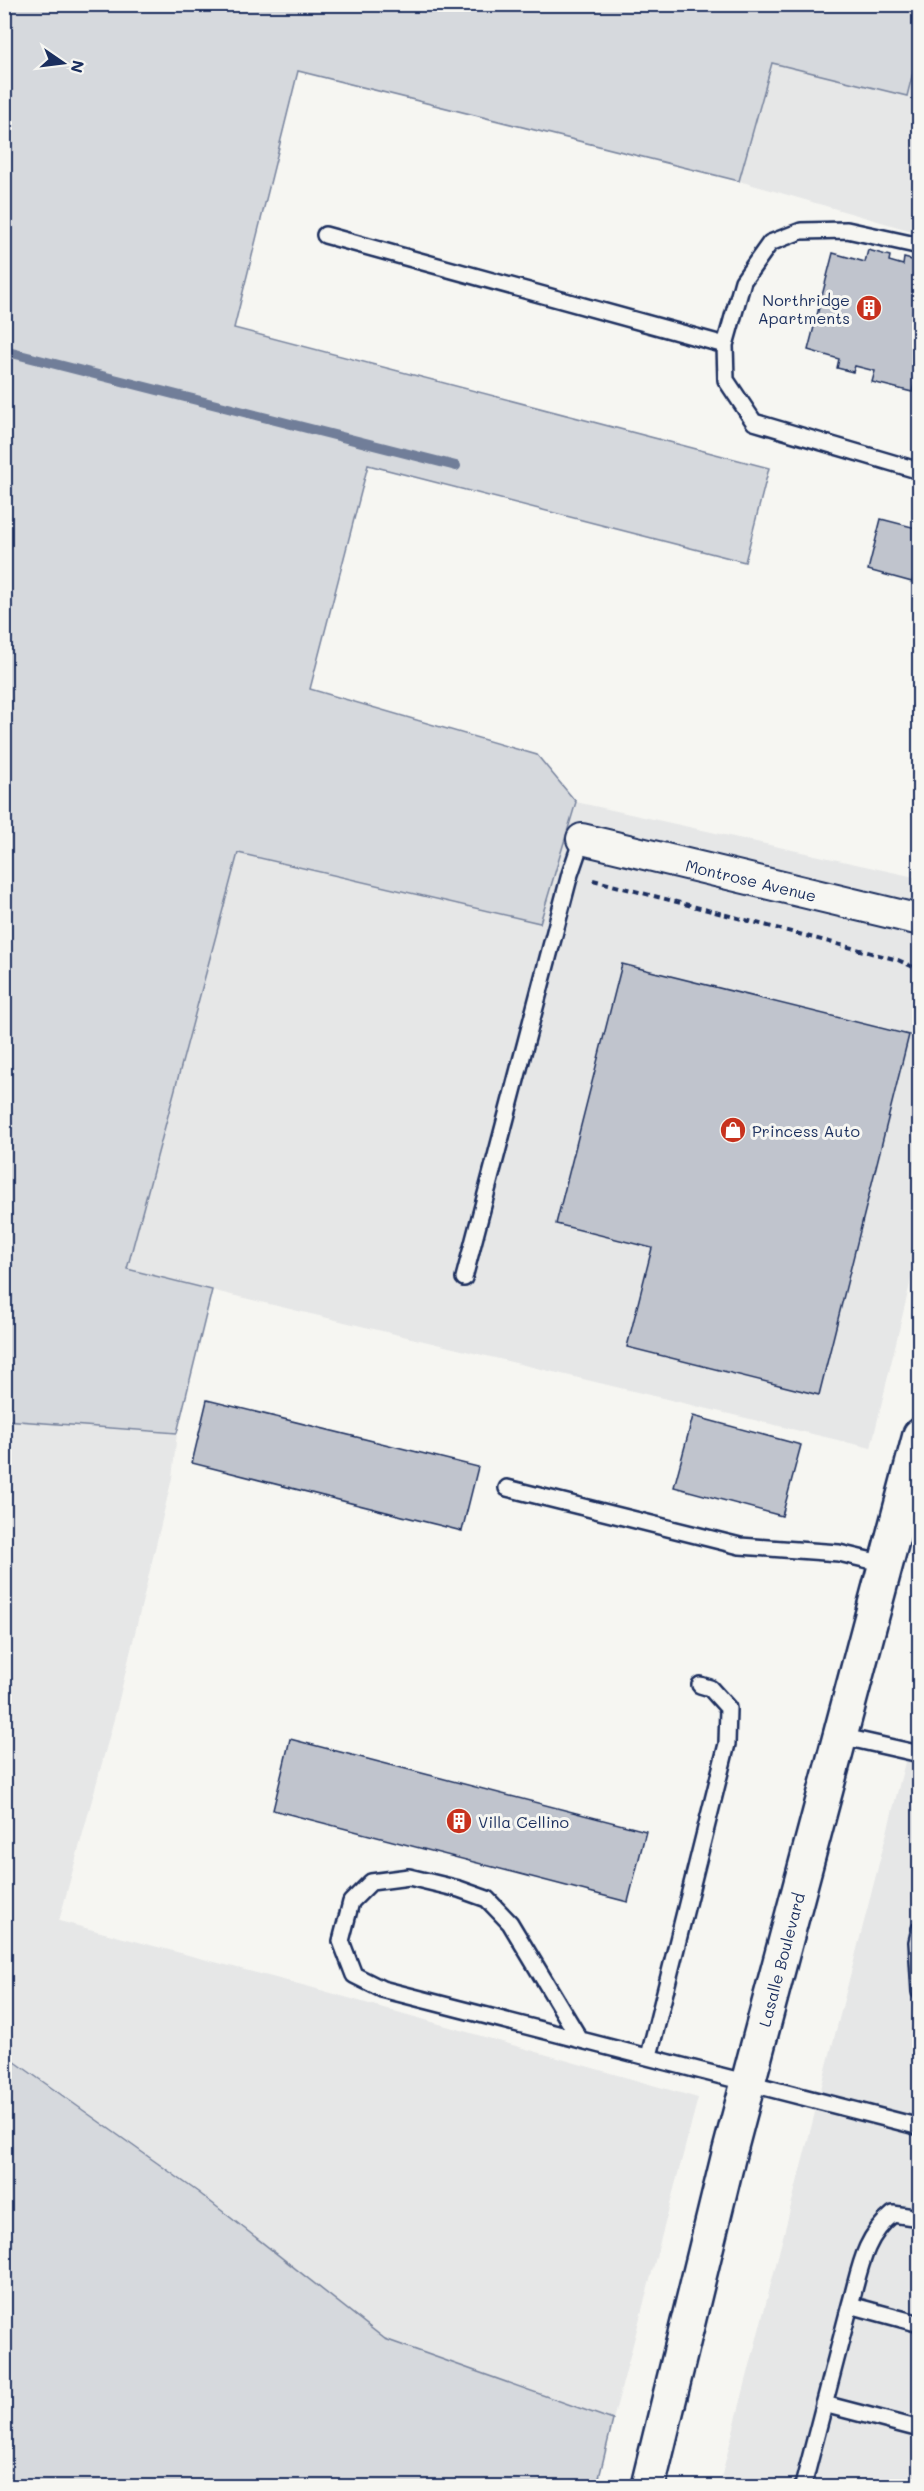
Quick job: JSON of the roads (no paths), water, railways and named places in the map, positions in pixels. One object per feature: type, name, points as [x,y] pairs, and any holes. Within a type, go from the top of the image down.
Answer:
[{"type":"main road","name":"Lasalle Boulevard","points":[[648,2487],[748,2082],[885,1564],[917,1456]]},
{"type":"street","name":"Montrose Avenue","points":[[582,839],[920,920]]},
{"type":"lane","points":[[920,246],[847,230],[801,231],[770,243],[743,281],[725,345],[726,380],[754,422],[920,471]]},
{"type":"lane","points":[[325,235],[725,345]]},
{"type":"lane","points":[[464,1278],[570,874],[582,839]]},
{"type":"lane","points":[[507,1488],[741,1546],[839,1553],[885,1564]]},
{"type":"lane","points":[[649,2056],[727,1744],[728,1708],[710,1688],[700,1685]]},
{"type":"lane","points":[[840,1736],[920,1754]]},
{"type":"lane","points":[[579,2038],[510,1923],[487,1899],[409,1877],[371,1882],[351,1902],[341,1941],[354,1975],[382,1989],[920,2127]]},
{"type":"lane","points":[[920,1929],[917,1942],[920,1992]]},
{"type":"lane","points":[[803,2487],[869,2240],[892,2214],[920,2218]]},
{"type":"lane","points":[[850,2306],[920,2324]]},
{"type":"lane","points":[[824,2404],[920,2429]]},
{"type":"waterway","points":[[4,351],[456,466]]},
{"type":"place","name":"Northridge Apartments","points":[[869,308]]},
{"type":"place","name":"Princess Auto","points":[[733,1130]]},
{"type":"place","name":"Villa Cellino","points":[[459,1821]]}]
